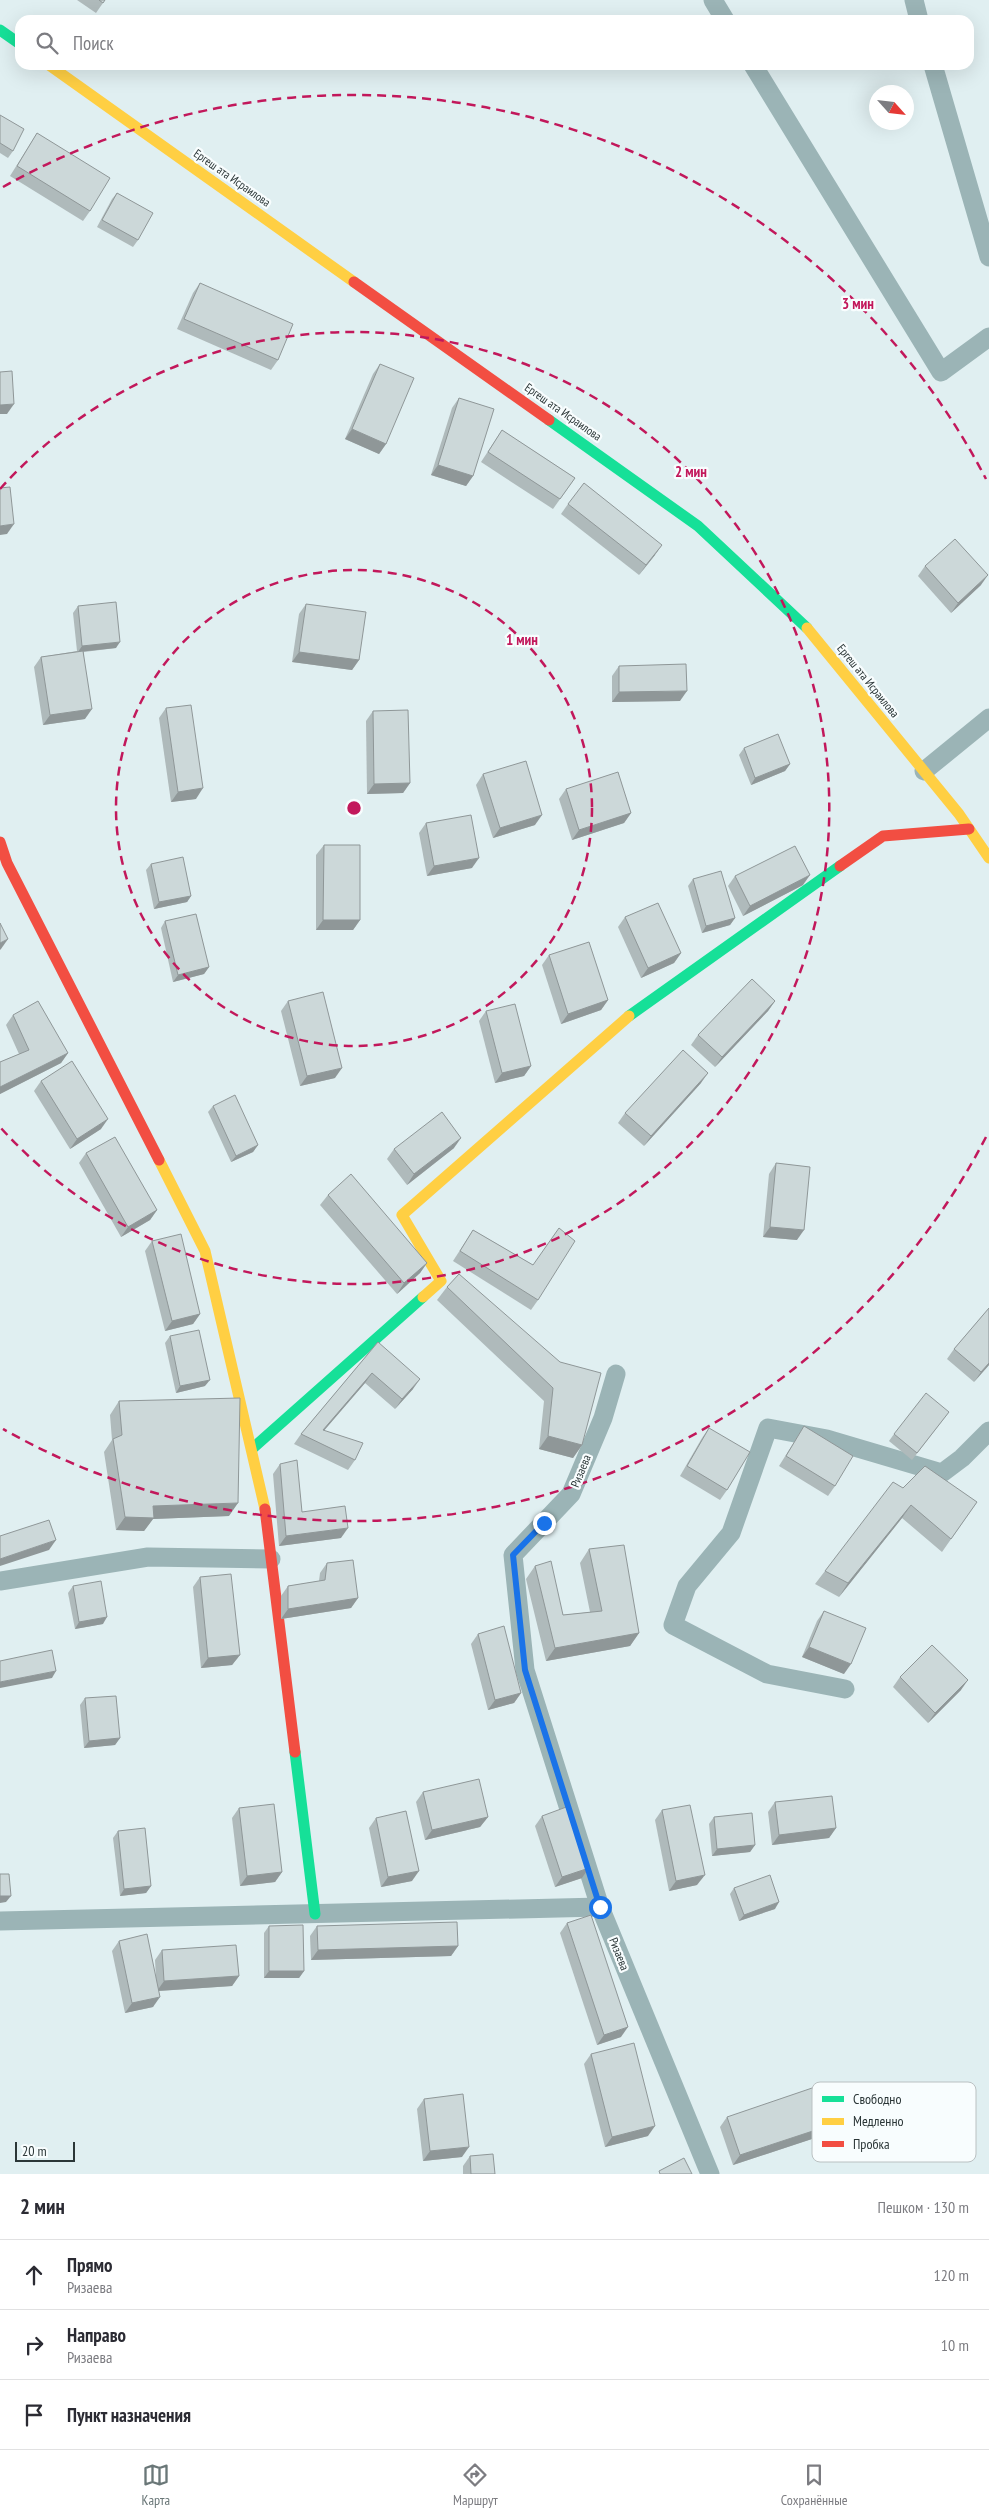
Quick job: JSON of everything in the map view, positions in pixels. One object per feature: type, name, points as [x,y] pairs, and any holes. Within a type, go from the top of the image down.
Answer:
[{"type":"street","points":[[713,0],[722,15]]},
{"type":"street","points":[[914,0],[918,15]]},
{"type":"street","points":[[0,30],[15,40]]},
{"type":"street","name":"Ергеш ата Исраилова","points":[[56,70],[698,526],[802,622],[924,771],[989,858]]},
{"type":"street","points":[[756,70],[941,372],[989,337]]},
{"type":"street","points":[[934,70],[989,257]]},
{"type":"street","points":[[924,771],[989,718]]},
{"type":"street","points":[[252,1449],[441,1281],[402,1214],[545,1088],[638,1008],[883,836],[969,829]]},
{"type":"street","points":[[0,842],[7,863],[205,1251],[264,1500],[315,1914]]},
{"type":"street","name":"Ризаева","points":[[616,1374],[603,1418],[571,1494],[513,1555],[525,1670],[600,1907],[710,2174]]},
{"type":"street","points":[[844,1689],[767,1674],[673,1625],[687,1586],[731,1533],[768,1428],[826,1439],[942,1472],[962,1458],[989,1431]]},
{"type":"street","points":[[0,1581],[148,1557],[271,1559]]},
{"type":"street","points":[[0,1921],[600,1907]]},
{"type":"building","points":[[0,115],[24,129],[13,151],[0,143]]},
{"type":"building","points":[[37,133],[110,178],[90,211],[17,166]]},
{"type":"building","points":[[117,193],[153,213],[138,240],[102,220]]},
{"type":"building","points":[[200,283],[293,324],[278,360],[184,319]]},
{"type":"building","points":[[380,364],[414,378],[386,444],[352,429]]},
{"type":"building","points":[[12,371],[14,404],[0,405],[0,372]]},
{"type":"building","points":[[459,398],[494,409],[473,476],[438,465]]},
{"type":"building","points":[[502,430],[575,478],[560,499],[488,452]]},
{"type":"building","points":[[584,483],[662,545],[646,565],[568,504]]},
{"type":"building","points":[[10,487],[14,524],[0,526],[0,488]]},
{"type":"building","points":[[955,539],[988,575],[958,603],[925,566]]},
{"type":"building","points":[[116,602],[120,642],[82,646],[78,606]]},
{"type":"building","points":[[306,604],[366,612],[359,660],[299,652]]},
{"type":"building","points":[[83,651],[92,709],[50,715],[41,657]]},
{"type":"building","points":[[686,664],[687,691],[619,692],[619,666]]},
{"type":"building","points":[[191,705],[203,788],[178,792],[166,708]]},
{"type":"building","points":[[408,710],[410,783],[374,784],[373,711]]},
{"type":"building","points":[[778,734],[790,764],[755,778],[744,748]]},
{"type":"building","points":[[526,761],[542,815],[500,828],[483,774]]},
{"type":"building","points":[[618,772],[631,813],[579,830],[566,789]]},
{"type":"building","points":[[471,815],[479,858],[434,866],[426,823]]},
{"type":"building","points":[[324,845],[360,845],[360,920],[323,920]]},
{"type":"building","points":[[795,846],[810,875],[750,906],[735,876]]},
{"type":"building","points":[[183,857],[191,896],[159,902],[151,864]]},
{"type":"building","points":[[721,871],[735,918],[706,926],[693,879]]},
{"type":"building","points":[[658,903],[681,953],[648,968],[625,917]]},
{"type":"building","points":[[196,914],[209,967],[178,975],[165,921]]},
{"type":"building","points":[[0,923],[8,939],[0,943]]},
{"type":"building","points":[[589,942],[608,1000],[568,1014],[549,955]]},
{"type":"building","points":[[752,979],[775,1001],[722,1057],[698,1035]]},
{"type":"building","points":[[323,992],[342,1068],[307,1076],[288,1001]]},
{"type":"building","points":[[38,1001],[68,1053],[0,1087],[0,1062],[29,1050],[13,1015]]},
{"type":"building","points":[[515,1004],[531,1066],[502,1073],[486,1011]]},
{"type":"building","points":[[683,1050],[708,1073],[651,1136],[625,1113]]},
{"type":"building","points":[[72,1061],[108,1119],[77,1139],[41,1081]]},
{"type":"building","points":[[235,1095],[258,1145],[236,1156],[213,1106]]},
{"type":"building","points":[[442,1112],[461,1138],[414,1174],[394,1149]]},
{"type":"building","points":[[115,1137],[157,1210],[128,1227],[86,1153]]},
{"type":"building","points":[[776,1163],[810,1167],[804,1230],[770,1227]]},
{"type":"building","points":[[351,1174],[427,1263],[404,1283],[328,1195]]},
{"type":"building","points":[[559,1228],[575,1241],[538,1300],[460,1251],[473,1230],[533,1265]]},
{"type":"building","points":[[181,1234],[200,1314],[172,1321],[152,1241]]},
{"type":"building","points":[[459,1274],[560,1362],[601,1373],[582,1445],[548,1436],[553,1388],[447,1287]]},
{"type":"building","points":[[989,1308],[989,1363],[981,1372],[954,1349]]},
{"type":"building","points":[[199,1330],[210,1380],[180,1386],[170,1336]]},
{"type":"building","points":[[378,1342],[420,1379],[402,1399],[372,1373],[323,1430],[363,1443],[355,1460],[301,1434]]},
{"type":"building","points":[[926,1393],[949,1412],[917,1453],[894,1434]]},
{"type":"building","points":[[240,1398],[238,1503],[153,1506],[154,1518],[125,1517],[113,1439],[122,1435],[119,1401]]},
{"type":"building","points":[[804,1426],[853,1456],[835,1486],[786,1456]]},
{"type":"building","points":[[709,1428],[750,1452],[727,1490],[687,1466]]},
{"type":"building","points":[[297,1460],[302,1512],[345,1506],[348,1528],[286,1536],[280,1464]]},
{"type":"building","points":[[925,1466],[977,1502],[951,1539],[911,1505],[848,1583],[825,1571],[893,1482],[903,1488]]},
{"type":"building","points":[[49,1520],[56,1540],[0,1559],[0,1536]]},
{"type":"building","points":[[624,1545],[639,1633],[555,1648],[535,1566],[551,1561],[563,1615],[602,1611],[589,1549]]},
{"type":"building","points":[[353,1560],[358,1598],[288,1609],[288,1586],[325,1580],[327,1563]]},
{"type":"building","points":[[231,1574],[240,1655],[208,1658],[200,1577]]},
{"type":"building","points":[[101,1581],[107,1617],[79,1622],[73,1586]]},
{"type":"building","points":[[824,1611],[866,1628],[851,1664],[809,1647]]},
{"type":"building","points":[[504,1626],[521,1693],[495,1700],[478,1634]]},
{"type":"building","points":[[932,1645],[968,1680],[935,1713],[900,1677]]},
{"type":"building","points":[[52,1650],[56,1671],[0,1682],[0,1661]]},
{"type":"building","points":[[116,1696],[120,1738],[89,1741],[85,1698]]},
{"type":"building","points":[[479,1779],[488,1817],[432,1830],[423,1792]]},
{"type":"building","points":[[832,1796],[836,1828],[779,1835],[775,1802]]},
{"type":"building","points":[[274,1804],[282,1872],[247,1876],[239,1808]]},
{"type":"building","points":[[690,1805],[705,1875],[676,1881],[662,1810]]},
{"type":"building","points":[[569,1806],[589,1868],[562,1877],[542,1816]]},
{"type":"building","points":[[406,1811],[419,1871],[388,1877],[376,1818]]},
{"type":"building","points":[[752,1813],[755,1845],[717,1849],[714,1817]]},
{"type":"building","points":[[145,1828],[151,1886],[124,1889],[118,1831]]},
{"type":"building","points":[[0,1874],[9,1874],[11,1896],[0,1896]]},
{"type":"building","points":[[770,1875],[779,1902],[744,1915],[734,1888]]},
{"type":"building","points":[[591,1915],[628,2027],[604,2035],[567,1923]]},
{"type":"building","points":[[457,1922],[458,1946],[318,1950],[317,1926]]},
{"type":"building","points":[[303,1925],[304,1971],[269,1971],[269,1926]]},
{"type":"building","points":[[147,1934],[160,1997],[132,2003],[119,1941]]},
{"type":"building","points":[[236,1945],[239,1976],[164,1981],[162,1950]]},
{"type":"building","points":[[634,2043],[655,2126],[612,2137],[591,2054]]},
{"type":"building","points":[[812,2088],[812,2131],[740,2155],[727,2117]]},
{"type":"building","points":[[463,2094],[469,2147],[430,2151],[424,2099]]},
{"type":"building","points":[[493,2154],[495,2174],[471,2174],[470,2156]]},
{"type":"building","points":[[684,2158],[692,2174],[660,2174],[659,2171]]},
{"type":"traffic: fast","points":[[0,30],[15,40]]},
{"type":"traffic: fast","points":[[549,420],[698,526],[807,628]]},
{"type":"traffic: fast","points":[[629,1016],[840,866]]},
{"type":"traffic: fast","points":[[252,1449],[423,1297]]},
{"type":"traffic: fast","points":[[295,1752],[315,1914]]},
{"type":"traffic: slow","points":[[56,70],[354,282]]},
{"type":"traffic: slow","points":[[807,628],[959,814],[989,858]]},
{"type":"traffic: slow","points":[[423,1297],[441,1281],[402,1215],[629,1016]]},
{"type":"traffic: slow","points":[[159,1160],[205,1251],[265,1509]]},
{"type":"traffic: jam","points":[[354,282],[549,420]]},
{"type":"traffic: jam","points":[[840,866],[883,836],[969,829]]},
{"type":"traffic: jam","points":[[0,842],[7,863],[159,1160]]},
{"type":"traffic: jam","points":[[265,1509],[295,1752]]},
{"type":"route","points":[[544,1523],[513,1555],[525,1670],[600,1907]]}]
